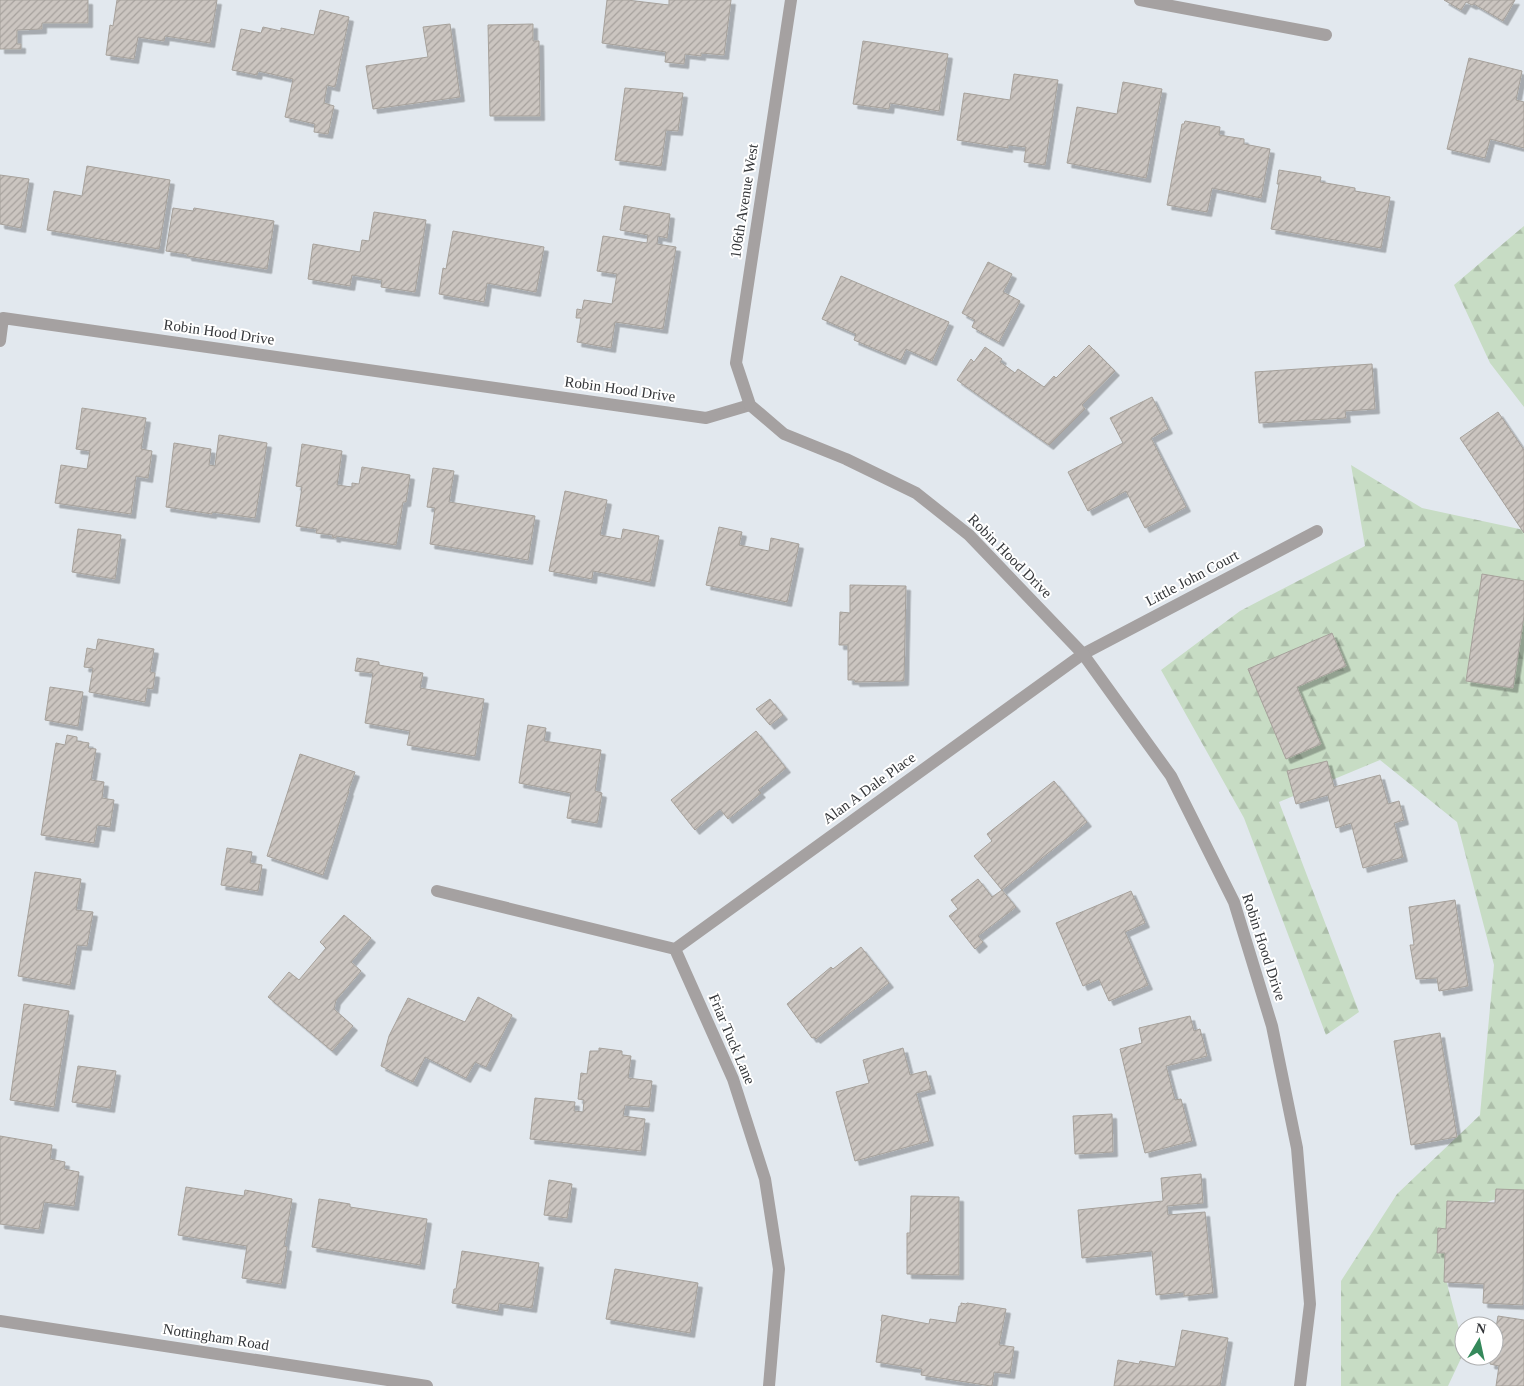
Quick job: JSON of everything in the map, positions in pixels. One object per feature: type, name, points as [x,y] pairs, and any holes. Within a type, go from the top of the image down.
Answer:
[{"type":"street","name":"106th Avenue West","points":[[750,405],[736,363],[791,0]]},
{"type":"street","points":[[1140,0],[1326,35]]},
{"type":"street","name":"Robin Hood Drive","points":[[0,340],[3,318],[706,418],[750,405],[784,434],[846,459],[916,494],[970,535],[1082,654],[1171,776],[1234,902],[1272,1026],[1297,1148],[1310,1304],[1300,1386]]},
{"type":"street","name":"Little John Court","points":[[1082,654],[1316,531]]},
{"type":"street","name":"Alan A Dale Place","points":[[675,948],[1082,654]]},
{"type":"street","points":[[437,891],[675,948]]},
{"type":"street","name":"Friar Tuck Lane","points":[[675,948],[734,1079],[766,1179],[779,1269],[769,1386]]},
{"type":"street","name":"Nottingham Road","points":[[0,1321],[427,1386]]},
{"type":"green space","points":[[1524,226],[1524,407],[1490,363],[1454,285]]},
{"type":"green space","points":[[1351,465],[1422,508],[1524,530],[1524,1190],[1478,1205],[1446,1280],[1456,1316],[1454,1316],[1454,1366],[1457,1366],[1448,1386],[1341,1386],[1341,1281],[1397,1194],[1480,1115],[1494,965],[1457,822],[1380,760],[1279,802],[1359,1012],[1326,1035],[1244,818],[1161,670],[1240,611],[1365,546]]},
{"type":"building","points":[[0,0],[88,0],[88,23],[42,23],[42,29],[17,30],[17,44],[21,44],[21,49],[0,49]]},
{"type":"building","points":[[117,0],[217,0],[210,43],[165,36],[164,41],[138,37],[134,59],[106,55],[110,25],[113,26]]},
{"type":"building","points":[[607,0],[627,0],[669,5],[669,0],[731,0],[724,55],[701,53],[701,56],[685,54],[684,64],[665,62],[666,52],[602,43]]},
{"type":"building","points":[[1444,0],[1515,0],[1503,21],[1474,4],[1466,2],[1461,10]]},
{"type":"building","points":[[320,10],[349,17],[335,87],[327,85],[324,103],[334,106],[328,134],[314,132],[315,124],[285,117],[293,79],[258,71],[257,75],[232,70],[241,29],[261,33],[263,27],[281,31],[281,28],[314,35]]},
{"type":"building","points":[[450,24],[460,97],[373,109],[366,66],[428,57],[423,27]]},
{"type":"building","points":[[533,24],[533,41],[539,41],[540,116],[490,116],[488,25]]},
{"type":"building","points":[[863,41],[948,54],[939,111],[890,103],[889,109],[853,104]]},
{"type":"building","points":[[1469,58],[1522,71],[1516,100],[1524,102],[1524,148],[1490,139],[1485,158],[1447,149]]},
{"type":"building","points":[[1014,74],[1058,80],[1045,165],[1024,162],[1026,147],[1008,145],[1008,148],[957,140],[964,93],[1010,100]]},
{"type":"building","points":[[1123,82],[1162,89],[1146,178],[1067,163],[1077,107],[1117,114]]},
{"type":"building","points":[[625,88],[683,93],[678,131],[666,130],[661,166],[615,160]]},
{"type":"building","points":[[1185,121],[1220,127],[1219,135],[1244,139],[1244,144],[1270,149],[1261,198],[1212,188],[1207,212],[1167,205],[1182,124]]},
{"type":"building","points":[[87,166],[170,180],[159,249],[47,230],[54,191],[82,196]]},
{"type":"building","points":[[1279,170],[1321,177],[1320,182],[1390,197],[1381,248],[1271,229],[1279,184],[1277,184]]},
{"type":"building","points":[[0,175],[29,179],[21,228],[0,224]]},
{"type":"building","points":[[624,206],[670,214],[667,238],[658,236],[657,244],[676,247],[663,329],[615,322],[611,348],[577,342],[581,318],[576,318],[577,309],[582,310],[584,300],[612,304],[617,274],[597,271],[603,236],[647,243],[648,235],[620,230]]},
{"type":"building","points":[[173,208],[193,211],[194,208],[274,221],[267,269],[166,251]]},
{"type":"building","points":[[374,212],[426,220],[415,292],[381,287],[382,280],[352,275],[350,286],[308,279],[313,244],[360,252],[362,240],[369,241]]},
{"type":"building","points":[[453,231],[544,247],[536,292],[487,283],[484,302],[439,294],[443,268],[446,269]]},
{"type":"building","points":[[988,262],[1012,274],[1003,292],[1020,301],[999,342],[972,327],[975,320],[962,313]]},
{"type":"building","points":[[841,276],[949,322],[932,361],[906,349],[901,360],[854,340],[856,334],[822,319]]},
{"type":"building","points":[[1089,345],[1115,371],[1082,405],[1085,409],[1049,445],[957,380],[971,359],[974,362],[985,347],[1002,359],[1000,362],[1015,373],[1018,369],[1044,387],[1054,376],[1056,378]]},
{"type":"building","points":[[1372,364],[1375,409],[1345,411],[1346,418],[1259,423],[1255,372]]},
{"type":"building","points":[[1152,397],[1168,429],[1151,438],[1186,507],[1145,528],[1126,491],[1088,511],[1068,472],[1123,443],[1110,418]]},
{"type":"building","points":[[82,408],[146,418],[141,449],[152,451],[148,478],[136,476],[131,514],[55,503],[61,465],[87,469],[90,451],[76,449]]},
{"type":"building","points":[[1498,412],[1524,450],[1524,533],[1460,438]]},
{"type":"building","points":[[219,435],[267,443],[255,518],[166,507],[174,443],[211,449],[209,465],[215,466]]},
{"type":"building","points":[[302,444],[342,451],[337,485],[352,487],[352,483],[359,484],[362,467],[410,475],[406,502],[403,502],[396,545],[336,536],[336,538],[332,537],[333,535],[316,533],[317,529],[296,526],[302,487],[296,486]]},
{"type":"building","points":[[433,468],[454,471],[449,502],[535,516],[528,560],[430,544],[435,508],[427,507]]},
{"type":"building","points":[[565,491],[607,500],[600,535],[621,539],[623,529],[659,536],[650,582],[593,571],[592,579],[549,571]]},
{"type":"building","points":[[719,527],[742,532],[739,545],[769,551],[771,538],[799,544],[787,602],[706,585]]},
{"type":"building","points":[[78,529],[121,535],[115,579],[72,572]]},
{"type":"building","points":[[1482,574],[1524,581],[1524,616],[1513,688],[1466,681]]},
{"type":"building","points":[[850,585],[906,586],[904,681],[855,682],[855,680],[848,680],[848,645],[839,645],[840,612],[850,613]]},
{"type":"building","points":[[1332,633],[1346,666],[1297,687],[1321,744],[1286,759],[1248,669]]},
{"type":"building","points":[[98,639],[154,649],[150,672],[155,673],[153,689],[147,688],[145,702],[89,692],[93,668],[84,667],[87,648],[96,650]]},
{"type":"building","points":[[357,658],[379,662],[379,665],[423,673],[420,688],[484,699],[475,756],[407,745],[410,731],[365,723],[373,673],[355,671]]},
{"type":"building","points":[[50,687],[83,692],[78,726],[45,720]]},
{"type":"building","points":[[770,699],[783,715],[770,725],[756,709]]},
{"type":"building","points":[[528,725],[546,728],[544,741],[601,750],[595,791],[602,793],[597,823],[567,818],[571,793],[519,783]]},
{"type":"building","points":[[756,731],[786,768],[758,790],[761,793],[728,819],[720,809],[695,830],[671,800]]},
{"type":"building","points":[[67,735],[77,737],[77,741],[89,743],[88,748],[96,749],[91,780],[104,782],[102,798],[114,800],[110,827],[97,825],[94,843],[41,835],[56,743],[65,745]]},
{"type":"building","points":[[300,754],[355,772],[323,875],[267,856]]},
{"type":"building","points":[[1327,761],[1334,787],[1380,775],[1388,804],[1399,801],[1404,820],[1394,823],[1403,857],[1363,868],[1351,823],[1336,828],[1328,795],[1296,804],[1287,771]]},
{"type":"building","points":[[1054,781],[1087,822],[1002,890],[974,856],[992,841],[987,834]]},
{"type":"building","points":[[227,848],[252,852],[250,863],[262,865],[258,891],[221,885]]},
{"type":"building","points":[[35,872],[81,879],[76,910],[93,912],[87,946],[77,945],[70,985],[18,976]]},
{"type":"building","points":[[978,879],[992,897],[1002,890],[1016,907],[978,936],[983,942],[975,949],[949,916],[958,909],[951,900]]},
{"type":"building","points":[[1131,891],[1145,923],[1125,932],[1148,985],[1109,1001],[1099,979],[1083,986],[1056,923]]},
{"type":"building","points":[[1455,900],[1468,986],[1439,991],[1437,978],[1416,979],[1410,945],[1414,945],[1409,907]]},
{"type":"building","points":[[344,915],[371,938],[351,962],[361,971],[336,1000],[334,1009],[353,1026],[332,1051],[268,997],[289,972],[299,980],[326,948],[320,942]]},
{"type":"building","points":[[861,947],[889,983],[816,1039],[812,1038],[787,1004],[831,967],[833,969]]},
{"type":"building","points":[[478,997],[512,1015],[486,1067],[475,1062],[466,1078],[425,1057],[413,1082],[381,1066],[389,1036],[408,998],[465,1022]]},
{"type":"building","points":[[24,1004],[69,1011],[54,1107],[10,1100]]},
{"type":"building","points":[[1190,1016],[1194,1031],[1200,1029],[1207,1056],[1166,1066],[1175,1100],[1181,1099],[1192,1141],[1145,1153],[1120,1049],[1142,1043],[1139,1028]]},
{"type":"building","points":[[1440,1033],[1457,1137],[1411,1145],[1394,1041]]},
{"type":"building","points":[[599,1048],[622,1051],[622,1055],[631,1056],[628,1078],[652,1081],[649,1107],[625,1105],[623,1116],[645,1119],[641,1151],[530,1139],[535,1098],[575,1102],[574,1111],[583,1112],[584,1100],[578,1099],[581,1073],[587,1074],[590,1051],[599,1051]]},
{"type":"building","points":[[903,1048],[910,1075],[926,1071],[931,1089],[916,1093],[929,1141],[855,1161],[836,1092],[869,1083],[863,1060]]},
{"type":"building","points":[[78,1066],[116,1071],[110,1108],[72,1102]]},
{"type":"building","points":[[1112,1114],[1113,1152],[1075,1154],[1073,1116]]},
{"type":"building","points":[[0,1136],[52,1145],[50,1159],[65,1162],[64,1169],[79,1172],[74,1206],[44,1202],[39,1229],[0,1224]]},
{"type":"building","points":[[1201,1174],[1203,1203],[1167,1206],[1168,1215],[1205,1212],[1213,1293],[1184,1296],[1184,1292],[1156,1295],[1152,1251],[1082,1258],[1078,1210],[1163,1201],[1161,1178]]},
{"type":"building","points":[[549,1180],[572,1184],[567,1218],[544,1215]]},
{"type":"building","points":[[186,1187],[244,1196],[245,1190],[292,1199],[284,1246],[287,1247],[281,1284],[242,1278],[247,1246],[178,1235]]},
{"type":"building","points":[[1496,1189],[1524,1190],[1523,1305],[1483,1303],[1484,1284],[1444,1282],[1445,1253],[1437,1253],[1438,1228],[1446,1229],[1447,1201],[1495,1203]]},
{"type":"building","points":[[911,1196],[959,1197],[959,1275],[907,1274],[907,1233],[910,1233]]},
{"type":"building","points":[[319,1199],[350,1204],[350,1207],[427,1219],[420,1265],[312,1247]]},
{"type":"building","points":[[462,1251],[539,1263],[532,1308],[499,1303],[498,1311],[452,1303]]},
{"type":"building","points":[[615,1269],[698,1283],[690,1333],[606,1319]]},
{"type":"building","points":[[961,1303],[1006,1309],[999,1345],[1014,1347],[1010,1374],[994,1372],[991,1386],[921,1375],[922,1369],[876,1362],[882,1315],[929,1324],[930,1319],[956,1323]]},
{"type":"building","points":[[1504,1317],[1524,1320],[1524,1386],[1496,1386],[1499,1366],[1504,1366]]},
{"type":"building","points":[[1182,1330],[1228,1338],[1220,1386],[1114,1386],[1118,1360],[1139,1364],[1140,1361],[1175,1367]]}]
